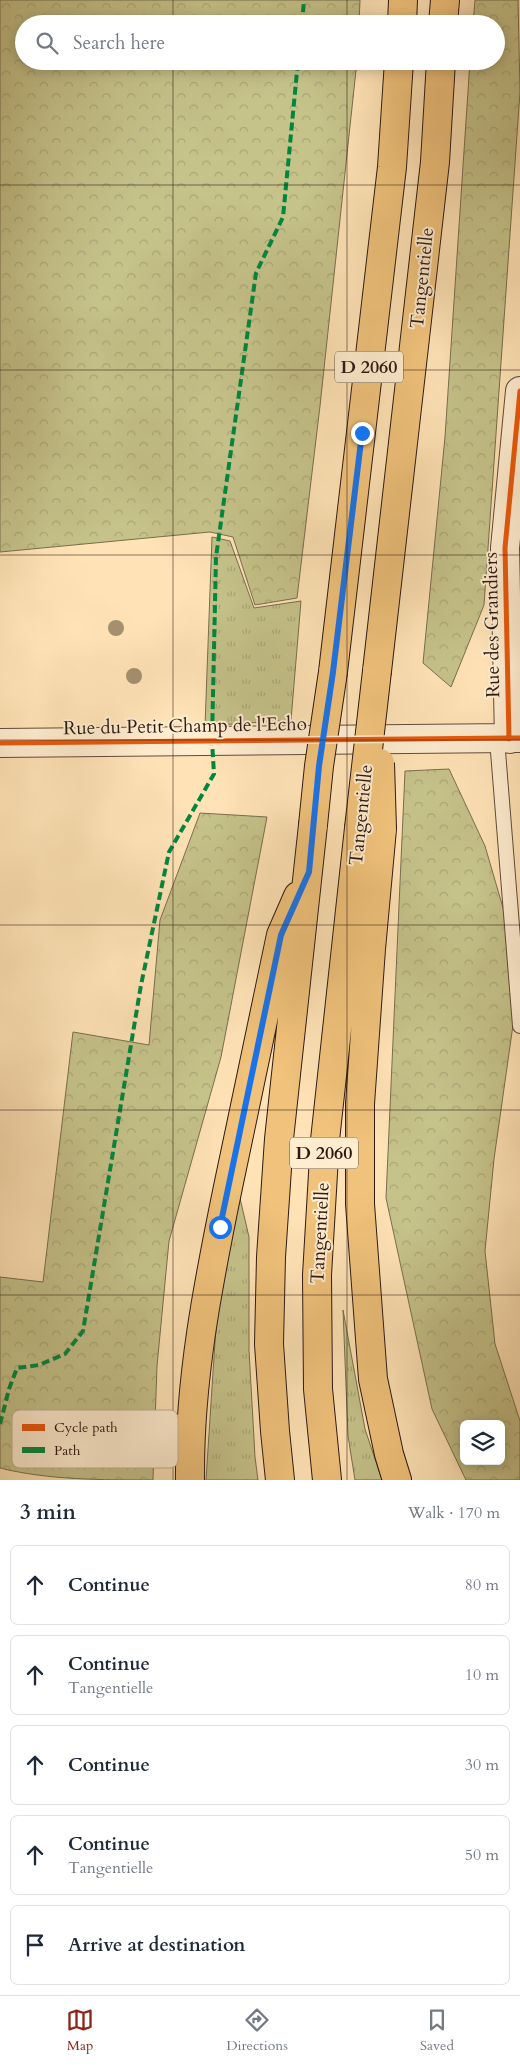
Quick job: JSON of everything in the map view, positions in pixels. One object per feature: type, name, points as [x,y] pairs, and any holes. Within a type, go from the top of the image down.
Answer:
[{"type":"main road","points":[[402,15],[403,0]]},
{"type":"main road","points":[[444,15],[445,0]]},
{"type":"main road","name":"D 2060","points":[[280,1480],[269,1344],[271,1257],[279,1139],[319,766],[333,672],[392,167],[398,70]]},
{"type":"main road","name":"Tangentielle","points":[[327,1480],[318,1389],[317,1276],[325,1140],[371,828],[377,671],[435,162],[440,70]]},
{"type":"main road","points":[[371,828],[371,949],[360,1104],[360,1204],[373,1379],[397,1480]]},
{"type":"main road","points":[[190,1480],[192,1405],[202,1323],[220,1227],[281,935],[309,872]]},
{"type":"street","name":"Rue des Grandiers","points":[[508,738],[505,548],[520,391]]},
{"type":"street","name":"Rue du Petit Champ de l'Echo","points":[[0,743],[508,738]]},
{"type":"lane","points":[[508,738],[520,1026]]},
{"type":"green space","points":[[0,0],[360,0],[359,15],[15,15],[15,70],[356,70],[320,406],[297,598],[255,605],[233,537],[210,532],[0,552]]},
{"type":"green space","points":[[475,0],[518,0],[520,92],[484,605],[451,687],[423,663],[445,437],[469,70],[505,70],[505,15],[474,15]]},
{"type":"green space","points":[[212,537],[230,541],[254,608],[301,601],[291,720],[205,726]]},
{"type":"green space","points":[[449,769],[485,846],[508,925],[514,1018],[494,1159],[485,1251],[495,1344],[520,1421],[520,1480],[466,1480],[432,1409],[386,1198],[405,771]]},
{"type":"green space","points":[[200,813],[267,817],[221,1057],[169,1241],[157,1366],[155,1410],[12,1410],[12,1468],[153,1468],[153,1480],[56,1477],[0,1468],[0,1277],[43,1282],[73,1032],[149,1045],[160,920]]},
{"type":"green space","points":[[239,1194],[249,1237],[249,1350],[258,1480],[206,1480],[217,1311]]},
{"type":"green space","points":[[343,1310],[365,1429],[382,1480],[355,1480],[348,1436]]},
{"type":"marked path","points":[[303,15],[304,0]]},
{"type":"marked path","points":[[0,1424],[9,1389],[17,1368],[39,1365],[65,1354],[83,1331],[141,985],[169,852],[214,774],[212,741],[216,557],[256,273],[283,217],[297,70]]},
{"type":"cycle path","points":[[509,739],[505,548],[520,391]]},
{"type":"cycle path","points":[[0,743],[520,738]]},
{"type":"route","points":[[220,1227],[281,935],[309,872],[319,766],[333,672],[362,433]]}]
